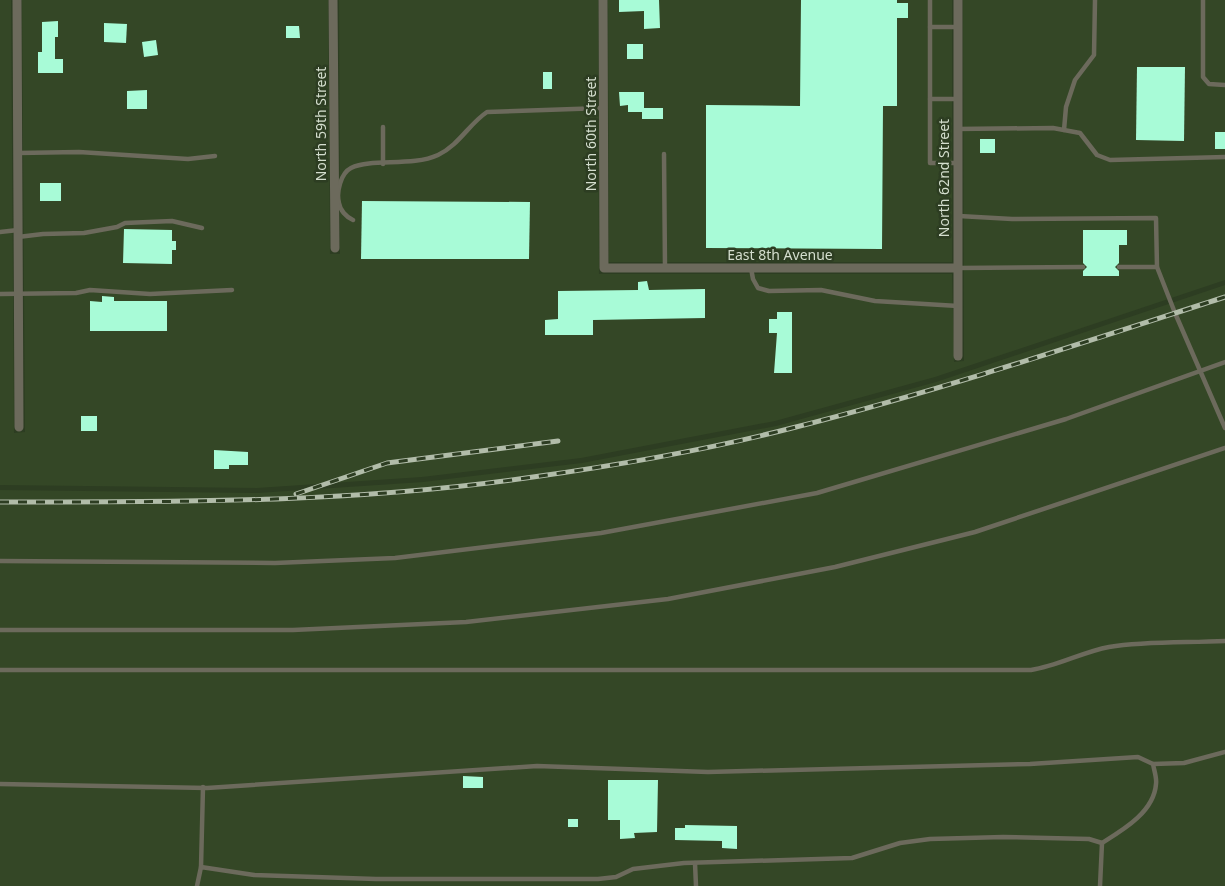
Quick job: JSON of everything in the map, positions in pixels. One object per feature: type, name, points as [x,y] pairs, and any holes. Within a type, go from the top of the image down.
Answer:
[{"type":"street","points":[[17,0],[19,427]]},
{"type":"street","name":"North 59th Street","points":[[333,0],[335,248]]},
{"type":"street","name":"North 60th Street","points":[[603,0],[604,268]]},
{"type":"street","name":"North 62nd Street","points":[[958,0],[958,356]]},
{"type":"street","name":"East 8th Avenue","points":[[604,268],[957,268]]},
{"type":"lane","points":[[930,0],[930,163],[957,163]]},
{"type":"lane","points":[[1064,130],[1066,107],[1075,80],[1094,55],[1095,0]]},
{"type":"lane","points":[[1203,0],[1202,77],[1209,84],[1225,85]]},
{"type":"lane","points":[[930,27],[958,27]]},
{"type":"lane","points":[[930,99],[958,99]]},
{"type":"lane","points":[[353,220],[343,212],[339,202],[341,179],[350,169],[414,162],[438,155],[464,136],[476,119],[487,112],[603,108]]},
{"type":"lane","points":[[383,164],[384,127]]},
{"type":"lane","points":[[958,128],[1053,128],[1080,133],[1098,155],[1110,160],[1225,157]]},
{"type":"lane","points":[[18,154],[80,152],[188,159],[215,156]]},
{"type":"lane","points":[[664,154],[665,268]]},
{"type":"lane","points":[[957,216],[1012,219],[1156,218],[1157,267],[1225,428]]},
{"type":"lane","points":[[0,232],[18,234],[84,233],[117,227],[125,223],[172,221],[202,228]]},
{"type":"lane","points":[[957,268],[1083,267]]},
{"type":"lane","points":[[1119,267],[1157,267]]},
{"type":"lane","points":[[750,268],[752,279],[758,288],[769,291],[821,290],[875,300],[958,306]]},
{"type":"lane","points":[[0,294],[76,293],[90,290],[150,294],[232,290]]},
{"type":"lane","points":[[0,561],[275,563],[395,558],[601,533],[817,493],[1066,419],[1225,362]]},
{"type":"lane","points":[[0,630],[293,630],[466,622],[668,599],[835,567],[975,532],[1225,448]]},
{"type":"lane","points":[[0,670],[1031,670],[1050,667],[1084,653],[1108,647],[1134,644],[1225,641]]},
{"type":"lane","points":[[0,784],[203,787],[537,766],[708,772],[1030,764],[1128,757],[1138,757],[1153,764],[1184,763],[1225,752]]},
{"type":"lane","points":[[1102,843],[1140,816],[1152,799],[1156,783],[1153,764]]},
{"type":"lane","points":[[197,886],[201,867],[203,787]]},
{"type":"lane","points":[[201,867],[254,875],[545,880],[598,879],[616,877],[632,869],[695,863],[852,858],[900,843],[930,838],[1089,839],[1102,843]]},
{"type":"lane","points":[[1100,886],[1102,843]]},
{"type":"lane","points":[[695,863],[696,886]]},
{"type":"shaded area","points":[[0,0],[11,0],[14,433],[25,432],[22,0],[328,0],[330,254],[340,254],[339,0],[598,0],[599,274],[952,274],[954,362],[964,361],[963,0],[1225,0],[1225,280],[935,377],[775,421],[581,458],[422,477],[257,488],[0,485]]},
{"type":"shaded area","points":[[608,0],[952,0],[952,262],[609,262]]},
{"type":"shaded area","points":[[1225,285],[1225,886],[0,886],[0,490],[257,493],[423,482],[582,463],[776,426],[936,382]]},
{"type":"building","points":[[619,0],[659,0],[660,28],[644,29],[644,11],[619,12]]},
{"type":"building","points":[[801,0],[897,0],[897,3],[908,3],[908,18],[897,18],[897,106],[883,106],[882,249],[706,248],[706,105],[800,106]]},
{"type":"building","points":[[58,21],[58,37],[55,37],[55,59],[63,59],[63,73],[38,73],[38,52],[42,52],[42,22]]},
{"type":"building","points":[[104,23],[127,24],[126,43],[104,42]]},
{"type":"building","points":[[286,26],[299,26],[300,38],[286,38]]},
{"type":"building","points":[[156,40],[158,55],[144,57],[142,42]]},
{"type":"building","points":[[627,44],[643,44],[643,59],[627,59]]},
{"type":"building","points":[[1137,67],[1185,67],[1184,141],[1136,140]]},
{"type":"building","points":[[543,72],[552,72],[552,89],[543,89]]},
{"type":"building","points":[[147,90],[147,109],[127,109],[127,91]]},
{"type":"building","points":[[619,92],[644,92],[644,108],[663,108],[663,119],[642,119],[642,112],[628,112],[628,105],[620,106]]},
{"type":"building","points":[[1215,132],[1225,132],[1225,149],[1215,149]]},
{"type":"building","points":[[980,139],[995,139],[995,153],[980,153]]},
{"type":"building","points":[[40,183],[61,183],[61,201],[40,201]]},
{"type":"building","points":[[362,201],[530,202],[529,259],[361,259]]},
{"type":"building","points":[[124,229],[172,230],[172,241],[176,241],[176,250],[172,250],[172,264],[123,263]]},
{"type":"building","points":[[1083,230],[1127,230],[1127,245],[1119,245],[1119,263],[1115,267],[1119,271],[1119,276],[1083,276],[1083,271],[1087,267],[1083,263]]},
{"type":"building","points":[[647,281],[649,290],[705,289],[705,318],[593,320],[593,335],[545,335],[545,320],[558,319],[558,291],[638,290],[638,282]]},
{"type":"building","points":[[102,296],[114,297],[114,301],[167,301],[167,331],[90,331],[90,301],[102,302]]},
{"type":"building","points":[[777,312],[792,312],[792,373],[774,373],[777,333],[769,333],[769,319],[777,319]]},
{"type":"building","points":[[81,416],[97,416],[97,431],[81,431]]},
{"type":"building","points":[[214,450],[248,452],[248,465],[229,465],[229,469],[214,469]]},
{"type":"building","points":[[463,776],[483,777],[483,788],[463,788]]},
{"type":"building","points":[[608,780],[658,780],[657,832],[634,833],[635,838],[620,839],[620,820],[608,820]]},
{"type":"building","points":[[568,819],[578,819],[578,827],[568,827]]},
{"type":"building","points":[[685,825],[737,826],[737,849],[722,848],[722,841],[675,840],[675,828],[685,828]]},
{"type":"railway","points":[[0,502],[200,501],[400,492],[467,486],[630,462],[728,443],[847,414],[1010,366],[1225,297]]},
{"type":"railway","points":[[296,494],[387,463],[558,441]]}]
